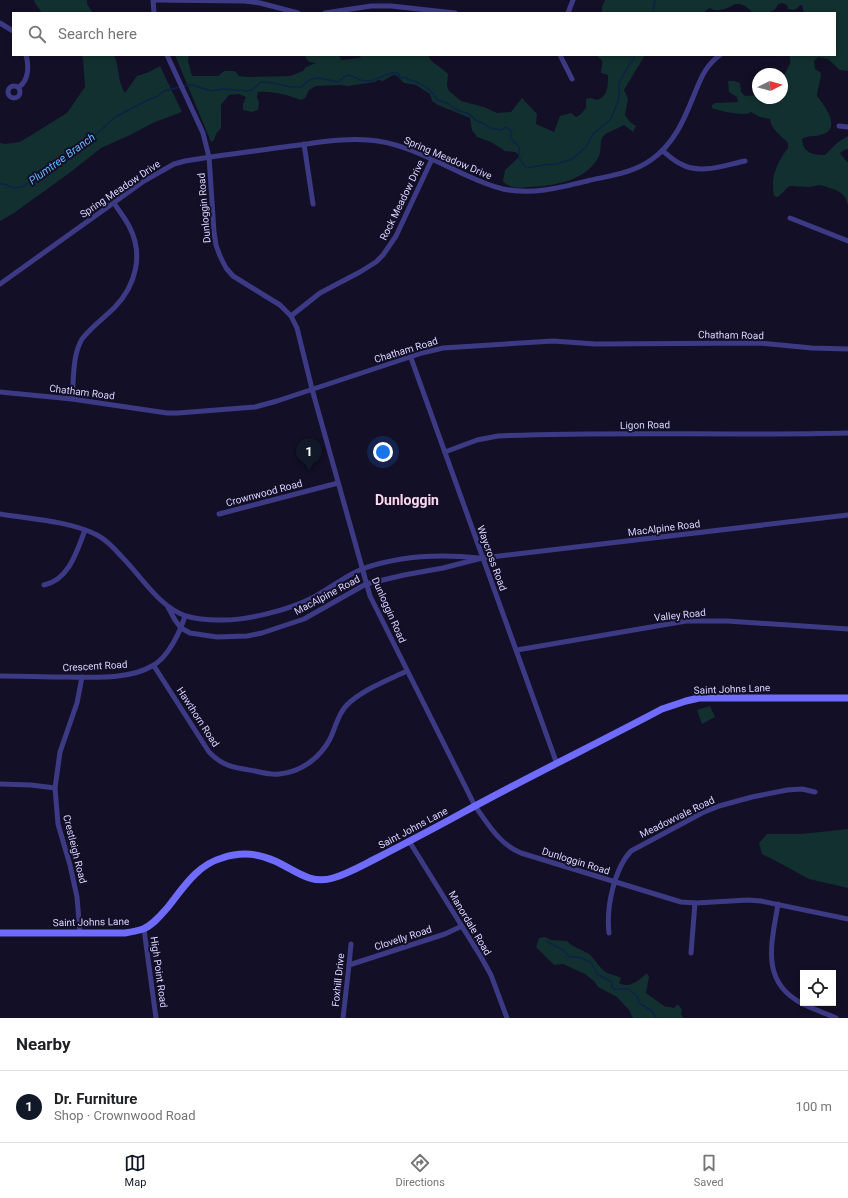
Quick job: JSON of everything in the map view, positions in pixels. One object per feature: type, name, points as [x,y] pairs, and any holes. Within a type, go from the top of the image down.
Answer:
[{"type":"street","points":[[154,12],[153,0],[260,2],[295,12]]},
{"type":"street","points":[[568,12],[573,0]]},
{"type":"street","points":[[332,12],[371,6],[413,7],[448,12]]},
{"type":"street","points":[[0,23],[12,30]]},
{"type":"street","points":[[19,88],[23,85],[26,76],[28,64],[26,56]]},
{"type":"street","name":"Dunloggin Road","points":[[167,56],[203,133],[209,157],[214,232],[216,245],[220,256],[226,268],[233,276],[280,305],[291,316],[299,334],[312,389],[370,596],[474,806],[499,838],[512,849],[669,899],[695,903],[748,900],[778,904],[848,919]]},
{"type":"street","points":[[560,56],[572,79]]},
{"type":"street","name":"Spring Meadow Drive","points":[[0,284],[147,179],[174,164],[185,160],[340,140],[369,140],[411,150],[488,185],[502,189],[529,192],[552,190],[620,173],[651,161],[663,151],[679,129],[702,74],[707,66],[719,56]]},
{"type":"street","points":[[839,126],[848,127]]},
{"type":"street","points":[[304,144],[313,204]]},
{"type":"street","points":[[663,151],[679,164],[688,168],[696,169],[706,169],[745,161]]},
{"type":"street","name":"Rock Meadow Drive","points":[[291,316],[320,293],[370,267],[383,255],[396,236],[432,160]]},
{"type":"street","points":[[72,399],[75,364],[79,347],[88,333],[122,299],[128,289],[136,268],[136,248],[133,237],[129,226],[114,203]]},
{"type":"street","points":[[790,218],[848,241]]},
{"type":"street","name":"Chatham Road","points":[[0,392],[72,399],[152,411],[178,413],[266,404],[411,358],[422,353],[443,348],[551,341],[595,344],[759,343],[818,349],[848,349]]},
{"type":"street","name":"Waycross Road","points":[[411,358],[557,764]]},
{"type":"street","name":"Ligon Road","points":[[445,452],[477,440],[498,436],[727,433],[769,435],[848,433]]},
{"type":"street","name":"Crownwood Road","points":[[219,514],[338,483]]},
{"type":"street","name":"MacAlpine Road","points":[[0,514],[56,523],[85,530],[97,535],[108,543],[168,606],[185,616],[206,619],[230,620],[286,608],[312,598],[362,570],[383,564],[419,558],[463,556],[482,558]]},
{"type":"street","name":"MacAlpine Road","points":[[168,606],[181,628],[190,633],[217,637],[247,636],[262,633],[307,617],[366,584],[443,568],[482,558],[848,515]]},
{"type":"street","points":[[44,585],[55,581],[62,576],[73,559],[85,530]]},
{"type":"street","name":"Crescent Road","points":[[0,676],[82,677],[130,674],[154,666],[170,648],[181,628],[185,616]]},
{"type":"street","name":"Valley Road","points":[[517,650],[686,621],[727,620],[848,629]]},
{"type":"street","name":"Hawthorn Road","points":[[154,666],[209,752],[216,759],[223,764],[232,767],[269,774],[289,772],[311,762],[319,755],[330,739],[338,718],[350,702],[369,690],[407,671]]},
{"type":"street","name":"Crestleigh Road","points":[[80,933],[77,897],[70,865],[58,824],[55,788],[60,752],[77,702],[82,677]]},
{"type":"street","name":"Saint Johns Lane","points":[[0,933],[125,933],[144,929],[159,917],[194,875],[212,861],[234,854],[256,854],[277,862],[303,877],[313,880],[326,880],[350,871],[409,841],[662,709],[686,701],[714,698],[848,698]]},
{"type":"street","points":[[0,784],[55,788]]},
{"type":"street","name":"Meadowvale Road","points":[[609,933],[608,915],[615,883],[623,861],[631,851],[707,811],[723,805],[779,792],[802,789],[815,792]]},
{"type":"street","name":"Manordale Road","points":[[409,841],[491,975],[506,1018]]},
{"type":"street","points":[[691,953],[695,903]]},
{"type":"street","points":[[778,904],[770,951],[772,970],[776,978],[786,993],[795,1000],[836,1018]]},
{"type":"street","name":"Clovelly Road","points":[[350,965],[445,934],[462,926]]},
{"type":"street","name":"High Point Road","points":[[144,929],[156,1018]]},
{"type":"street","name":"Foxhill Drive","points":[[343,1018],[350,965],[350,944]]},
{"type":"green space","points":[[34,0],[87,0],[87,4],[92,12],[41,12]]},
{"type":"green space","points":[[605,0],[848,0],[848,71],[840,70],[828,59],[818,57],[814,61],[815,69],[821,73],[817,96],[828,111],[831,123],[830,128],[827,132],[820,135],[802,139],[804,147],[809,152],[813,154],[825,155],[838,142],[848,136],[848,149],[840,153],[848,162],[848,205],[842,194],[836,190],[820,185],[809,187],[790,186],[778,197],[774,196],[773,183],[775,170],[788,148],[788,143],[774,129],[770,119],[760,117],[751,112],[738,114],[712,108],[712,105],[715,103],[738,102],[737,97],[729,92],[728,81],[740,83],[741,92],[745,96],[752,95],[752,104],[788,104],[789,56],[836,56],[836,12],[804,12],[802,5],[794,10],[788,9],[787,5],[782,3],[778,4],[773,11],[768,12],[753,12],[744,5],[734,4],[726,9],[715,10],[710,8],[704,12],[602,12],[602,7]]},
{"type":"green space","points":[[82,56],[114,56],[122,88],[125,93],[137,76],[160,66],[182,112],[155,122],[101,148],[68,174],[14,213],[0,221],[0,143],[5,144],[20,142],[67,113],[85,87]]},
{"type":"green space","points":[[175,56],[189,56],[188,61],[192,76],[218,76],[224,71],[235,71],[239,76],[248,77],[290,76],[303,71],[306,67],[316,63],[309,62],[305,56],[339,56],[341,60],[360,58],[361,56],[428,56],[431,61],[448,74],[447,86],[449,91],[461,101],[484,107],[497,113],[511,112],[522,98],[537,114],[536,124],[554,132],[560,116],[571,113],[576,117],[586,108],[586,99],[591,98],[597,100],[605,93],[608,75],[601,73],[602,60],[597,56],[644,56],[624,90],[628,99],[625,115],[630,122],[636,126],[633,132],[624,125],[604,135],[602,137],[599,156],[587,171],[578,177],[549,185],[518,188],[505,184],[503,181],[505,170],[518,158],[518,154],[515,152],[505,151],[491,142],[477,137],[472,130],[470,118],[438,105],[432,101],[430,94],[416,85],[404,83],[396,75],[393,75],[383,81],[378,80],[375,82],[348,86],[316,86],[309,90],[305,98],[301,100],[275,93],[258,92],[258,110],[252,112],[243,110],[243,104],[246,97],[239,94],[229,95],[221,105],[221,128],[216,134],[214,140],[211,142]]},
{"type":"green space","points":[[710,706],[715,717],[702,724],[697,710]]},
{"type":"green space","points":[[848,829],[848,888],[809,879],[762,854],[759,843],[767,834],[801,834]]},
{"type":"green space","points":[[545,937],[551,940],[567,941],[574,947],[589,954],[603,970],[621,978],[619,983],[623,985],[634,983],[647,973],[649,977],[646,993],[664,1006],[674,1008],[678,1004],[682,1010],[681,1014],[683,1018],[633,1018],[629,1010],[617,997],[598,987],[594,981],[585,974],[563,964],[554,965],[536,947],[539,938]]},
{"type":"waterway","name":"Plumtree Branch","points":[[653,12],[655,0]]},
{"type":"waterway","name":"Plumtree Branch","points":[[183,86],[192,85],[211,91],[223,89],[247,91],[252,90],[261,82],[291,87],[302,87],[306,82],[315,78],[339,82],[343,78],[350,75],[363,81],[371,81],[390,73],[398,73],[400,78],[405,77],[421,84],[431,91],[437,100],[447,103],[455,109],[469,114],[477,121],[490,128],[501,130],[507,127],[512,133],[510,136],[511,138],[519,147],[519,157],[527,168],[557,164],[572,159],[586,147],[593,134],[611,119],[619,99],[619,83],[630,63],[634,59],[634,56]]},
{"type":"waterway","name":"Plumtree Branch","points":[[0,184],[14,188],[25,186],[44,169],[66,158],[84,146],[115,117],[156,97],[164,91],[180,87]]},
{"type":"waterway","points":[[546,941],[563,950],[570,957],[578,957],[589,961],[597,974],[612,982],[612,987],[614,989],[628,989],[637,996],[639,1003],[652,1011],[656,1018]]},
{"type":"place","name":"Dr. Furniture","points":[[309,471]]},
{"type":"district","name":"Dunloggin","points":[[407,500]]}]
